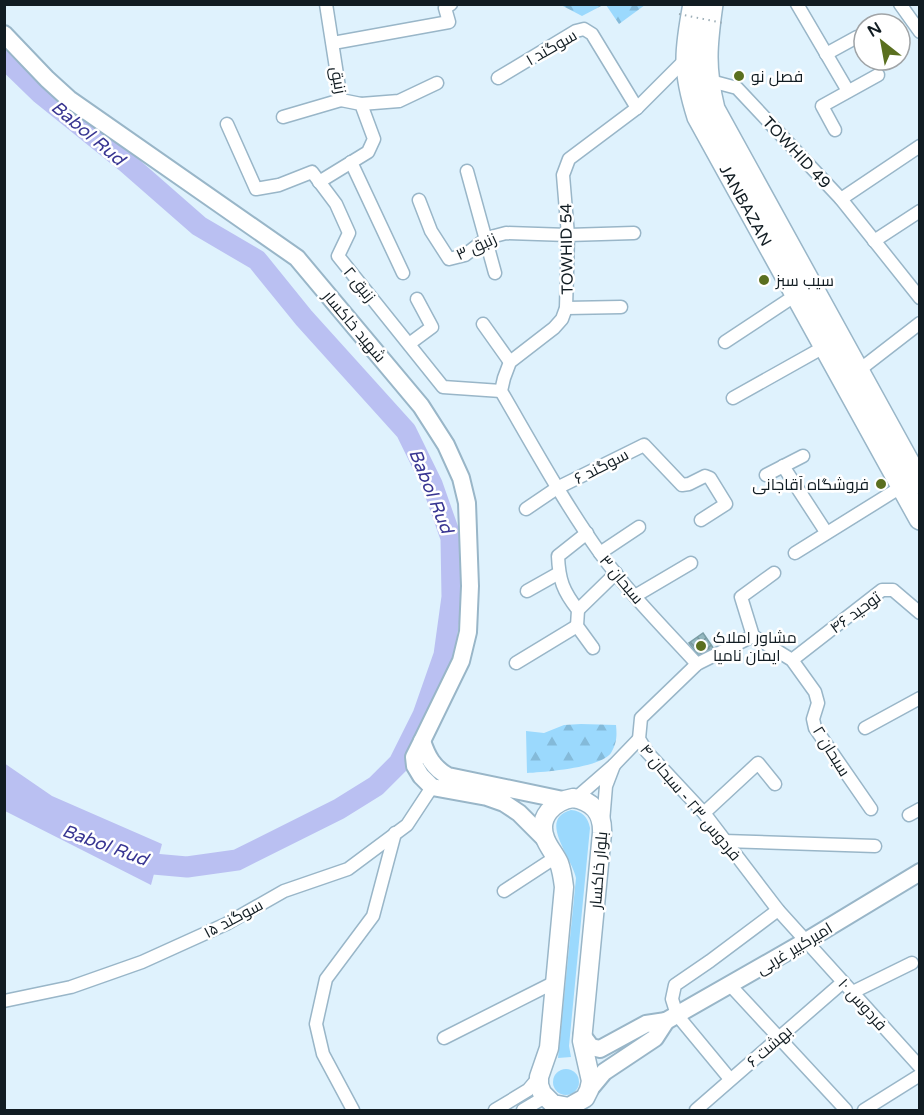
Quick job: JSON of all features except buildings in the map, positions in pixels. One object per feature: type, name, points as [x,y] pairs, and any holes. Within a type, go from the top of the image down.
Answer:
[{"type":"highway","name":"JANBAZAN","points":[[712,4],[706,46],[707,80],[714,109],[858,371],[915,484],[920,519]]},
{"type":"highway","name":"JANBAZAN","points":[[686,9],[685,60],[688,87],[698,117],[824,347],[915,484]]},
{"type":"main road","name":"شهید خاکسار","points":[[4,34],[47,80],[69,99],[297,258],[421,406],[441,434],[458,468],[466,492],[470,610],[468,632],[461,661],[414,758],[415,766],[421,776],[432,787]]},
{"type":"main road","points":[[422,741],[431,763],[448,776],[569,799]]},
{"type":"main road","points":[[432,787],[487,797],[504,803],[519,813],[546,840]]},
{"type":"main road","points":[[546,840],[543,822],[547,813],[554,805],[569,799]]},
{"type":"main road","name":"بلوار خاکسار","points":[[569,799],[592,805],[599,813],[603,824],[582,1035],[585,1093]]},
{"type":"main road","name":"بلوار خاکسار","points":[[541,1073],[549,1048],[564,887],[561,869],[546,840]]},
{"type":"main road","name":"امیرکبیر غربی","points":[[582,1035],[591,1047],[600,1049],[646,1024],[672,1018],[920,872]]},
{"type":"main road","name":"امیرکبیر غربی","points":[[585,1093],[604,1072],[655,1038],[672,1018]]},
{"type":"main road","points":[[541,1073],[539,1085],[545,1104],[569,1107],[578,1104],[585,1093]]},
{"type":"street","name":"زنبق","points":[[319,182],[368,152],[374,139],[361,104],[341,100],[326,4]]},
{"type":"street","points":[[333,44],[449,22],[445,8],[451,4]]},
{"type":"street","points":[[796,4],[848,91]]},
{"type":"street","points":[[900,4],[920,32]]},
{"type":"street","name":"سوگند ۱","points":[[498,78],[576,31],[584,29],[592,34],[637,108]]},
{"type":"street","points":[[826,54],[852,40]]},
{"type":"street","name":"TOWHID 54","points":[[510,362],[554,328],[562,319],[566,308],[568,235],[563,175],[569,159],[637,108],[685,60]]},
{"type":"street","points":[[835,130],[822,106],[878,75]]},
{"type":"street","name":"TOWHID 49","points":[[707,80],[736,88],[842,199],[920,298]]},
{"type":"street","points":[[361,104],[399,100],[436,83]]},
{"type":"street","points":[[282,117],[341,100]]},
{"type":"street","points":[[226,124],[256,189],[279,185],[312,172],[319,182]]},
{"type":"street","points":[[842,199],[920,146]]},
{"type":"street","points":[[351,162],[403,273]]},
{"type":"street","points":[[467,171],[495,273]]},
{"type":"street","name":"زنبق ۲","points":[[319,182],[336,204],[350,233],[338,256],[443,387],[501,391]]},
{"type":"street","name":"زنبق ۳","points":[[419,200],[431,231],[449,259],[465,255],[487,238],[506,233],[568,235],[634,233]]},
{"type":"street","points":[[874,242],[920,211]]},
{"type":"street","points":[[725,342],[795,295]]},
{"type":"street","points":[[409,344],[432,327],[417,299]]},
{"type":"street","points":[[566,308],[621,307]]},
{"type":"street","points":[[858,371],[920,323]]},
{"type":"street","points":[[483,324],[510,362],[501,391],[557,488],[526,509]]},
{"type":"street","points":[[733,398],[824,347]]},
{"type":"street","name":"سوگند ۶","points":[[557,488],[644,445],[682,484],[689,484],[705,476],[710,478],[726,504],[701,520]]},
{"type":"street","points":[[766,475],[803,456]]},
{"type":"street","points":[[783,466],[826,532]]},
{"type":"street","points":[[795,553],[826,532],[915,484]]},
{"type":"street","name":"سبحان ۳","points":[[557,488],[600,554],[634,596],[697,664]]},
{"type":"street","points":[[600,554],[639,527]]},
{"type":"street","points":[[578,610],[565,594],[559,573],[558,556],[587,534]]},
{"type":"street","points":[[634,596],[691,563]]},
{"type":"street","points":[[527,591],[559,573]]},
{"type":"street","points":[[593,648],[577,626],[578,610],[616,573]]},
{"type":"street","points":[[774,573],[741,597],[753,636],[792,660]]},
{"type":"street","name":"توحید ۴۶","points":[[792,660],[882,590],[892,590],[920,613]]},
{"type":"street","points":[[516,663],[577,626]]},
{"type":"street","name":"فردوس ۲۳ - سبحان ۴","points":[[753,636],[697,664],[641,718],[639,739],[647,752],[704,813],[778,910],[806,941]]},
{"type":"street","name":"سبحان ۲","points":[[792,660],[818,698],[813,719],[815,728],[871,809]]},
{"type":"street","points":[[865,728],[920,698]]},
{"type":"street","points":[[569,799],[614,765],[639,739]]},
{"type":"street","points":[[704,813],[758,763],[775,784]]},
{"type":"street","points":[[603,824],[606,786],[614,765]]},
{"type":"street","name":"سوگند ۱۵","points":[[4,1001],[71,987],[142,962],[226,924],[284,891],[348,869],[407,825],[432,787]]},
{"type":"street","points":[[353,1110],[322,1054],[316,1024],[326,979],[373,916],[395,833]]},
{"type":"street","points":[[724,841],[875,846]]},
{"type":"street","points":[[504,891],[556,857]]},
{"type":"street","points":[[730,1079],[672,1018],[675,985],[710,962],[778,910]]},
{"type":"street","name":"فردوس ۱۰","points":[[806,941],[920,1067]]},
{"type":"street","points":[[853,992],[912,963]]},
{"type":"street","points":[[444,1038],[555,982]]},
{"type":"street","name":"بهشت ۶","points":[[696,1110],[843,982]]},
{"type":"street","points":[[730,985],[846,1110]]},
{"type":"street","points":[[495,1110],[528,1090],[541,1073]]},
{"type":"street","points":[[864,1110],[920,1075]]},
{"type":"street","points":[[522,1110],[545,1104]]},
{"type":"path","points":[[686,9],[723,23]]},
{"type":"green space","points":[[561,4],[603,5],[582,16]]},
{"type":"green space","points":[[606,5],[645,5],[619,24]]},
{"type":"green space","points":[[564,725],[616,725],[616,739],[611,753],[605,758],[584,766],[527,773],[526,731],[544,733]]},
{"type":"green space","points":[[571,810],[584,815],[590,828],[569,1046],[571,1057],[558,1058],[576,878],[559,840],[557,821],[561,815]]},
{"type":"green space","points":[[566,1069],[575,1073],[579,1082],[575,1091],[566,1095],[557,1091],[553,1082],[557,1073]]},
{"type":"water","points":[[4,763],[52,796],[162,844],[151,885],[5,811]]},
{"type":"waterway","name":"Babol Rud","points":[[4,58],[40,93],[127,163],[199,226],[257,260],[304,318],[406,431],[432,484],[451,538],[452,597],[444,655],[423,715],[399,763],[376,786],[339,809],[237,860],[187,867],[142,863],[129,857]]},
{"type":"place","name":"فصل نو","points":[[739,76]]},
{"type":"place","name":"سیب سبز","points":[[764,280]]},
{"type":"place","name":"فروشگاه آقاجانی","points":[[881,484]]},
{"type":"place","name":"مشاور املاک ایمان نامیا","points":[[701,646]]}]
